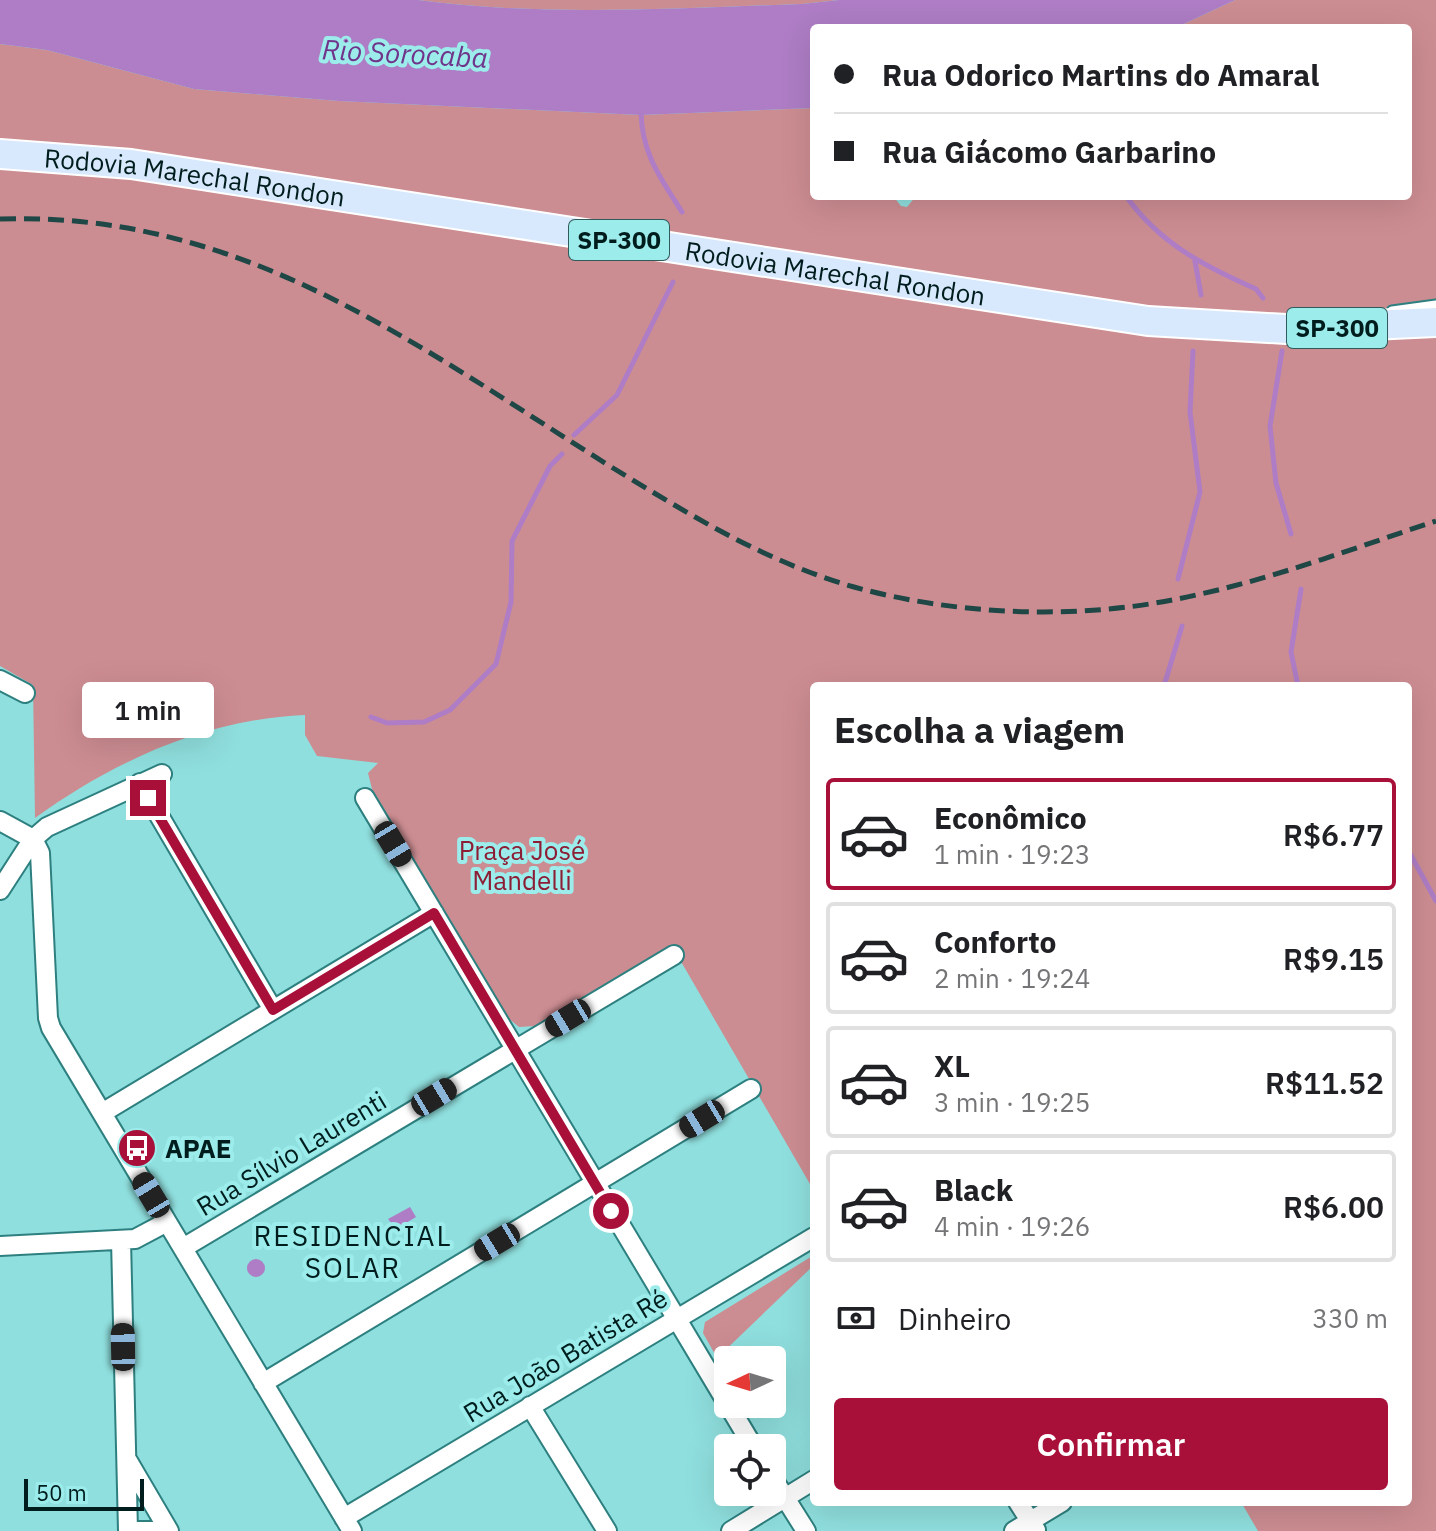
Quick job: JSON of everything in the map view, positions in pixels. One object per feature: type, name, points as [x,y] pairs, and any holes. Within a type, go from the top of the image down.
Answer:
[{"type":"main road","name":"Rodovia Marechal Rondon","points":[[0,154],[131,164],[1059,310],[1238,328],[1334,328],[1436,322]]},
{"type":"street","points":[[0,680],[25,693]]},
{"type":"street","points":[[0,890],[33,839],[47,827],[162,774]]},
{"type":"street","points":[[140,783],[273,1010]]},
{"type":"street","points":[[365,798],[746,1434]]},
{"type":"street","points":[[0,821],[33,839],[41,858],[49,1023],[348,1524]]},
{"type":"street","points":[[102,1113],[434,913]]},
{"type":"street","name":"Rua Sílvio Laurenti","points":[[183,1248],[674,955]]},
{"type":"street","points":[[263,1383],[751,1089]]},
{"type":"street","points":[[0,1246],[135,1239],[167,1222]]},
{"type":"street","name":"Rua João Batista Ré","points":[[348,1524],[530,1406],[810,1239]]},
{"type":"street","points":[[121,1240],[126,1457],[130,1531],[168,1531],[126,1457]]},
{"type":"street","points":[[530,1406],[607,1531]]},
{"type":"street","points":[[786,1497],[810,1482]]},
{"type":"street","points":[[786,1500],[806,1531]]},
{"type":"street","points":[[731,1531],[772,1506]]},
{"type":"street","points":[[1019,1506],[1027,1528],[1057,1506]]},
{"type":"lane","points":[[1385,312],[1436,305]]},
{"type":"lane","points":[[1238,328],[1369,314]]},
{"type":"green space","points":[[418,0],[839,0],[802,4],[562,10]]},
{"type":"green space","name":"Praça José Mandelli","points":[[1235,0],[1436,0],[1436,1531],[1258,1531],[1243,1506],[1412,1506],[1412,682],[810,682],[810,1184],[672,946],[536,1026],[519,1027],[508,1018],[372,789],[368,773],[378,763],[317,756],[305,735],[305,715],[268,718],[197,734],[129,761],[65,797],[35,818],[33,685],[0,666],[0,44],[47,50],[194,89],[339,101],[641,115],[810,108],[810,200],[896,200],[901,206],[907,207],[913,200],[1412,200],[1412,24],[1184,24]]},
{"type":"green space","points":[[810,1257],[810,1269],[730,1346],[714,1346],[714,1353],[703,1333],[705,1322]]},
{"type":"water","name":"Rio Sorocaba","points":[[0,0],[418,0],[514,8],[610,10],[839,0],[1235,0],[1184,24],[810,24],[810,108],[641,115],[339,101],[194,89],[47,50],[0,44]]},
{"type":"water","points":[[410,1207],[416,1217],[396,1229],[388,1219]]},
{"type":"water","points":[[256,1259],[263,1261],[263,1275],[256,1277],[249,1275],[247,1268],[249,1261]]},
{"type":"waterway","points":[[641,112],[649,153],[682,212]]},
{"type":"waterway","points":[[1129,200],[1153,227],[1184,252],[1256,289],[1263,298]]},
{"type":"waterway","points":[[1195,261],[1201,295]]},
{"type":"waterway","points":[[574,435],[617,395],[673,282]]},
{"type":"waterway","points":[[1178,579],[1200,492],[1190,412],[1193,351]]},
{"type":"waterway","points":[[1282,351],[1270,426],[1276,483],[1291,534]]},
{"type":"waterway","points":[[371,717],[387,723],[424,722],[450,710],[496,664],[511,602],[512,541],[550,466],[562,454]]},
{"type":"waterway","points":[[1297,682],[1291,652],[1301,589]]},
{"type":"waterway","points":[[1165,682],[1182,626]]},
{"type":"waterway","points":[[1412,857],[1436,901]]},
{"type":"railway","points":[[0,219],[88,222],[171,237],[249,262],[324,295],[397,333],[642,486],[729,536],[822,577],[893,596],[933,604],[1015,611],[1057,612],[1138,606],[1243,584],[1436,521]]},
{"type":"place","name":"APAE","points":[[137,1148]]},
{"type":"district","name":"RESIDENCIAL SOLAR","points":[[353,1251]]},
{"type":"route","points":[[148,798],[273,1010],[434,913],[611,1211]]}]
